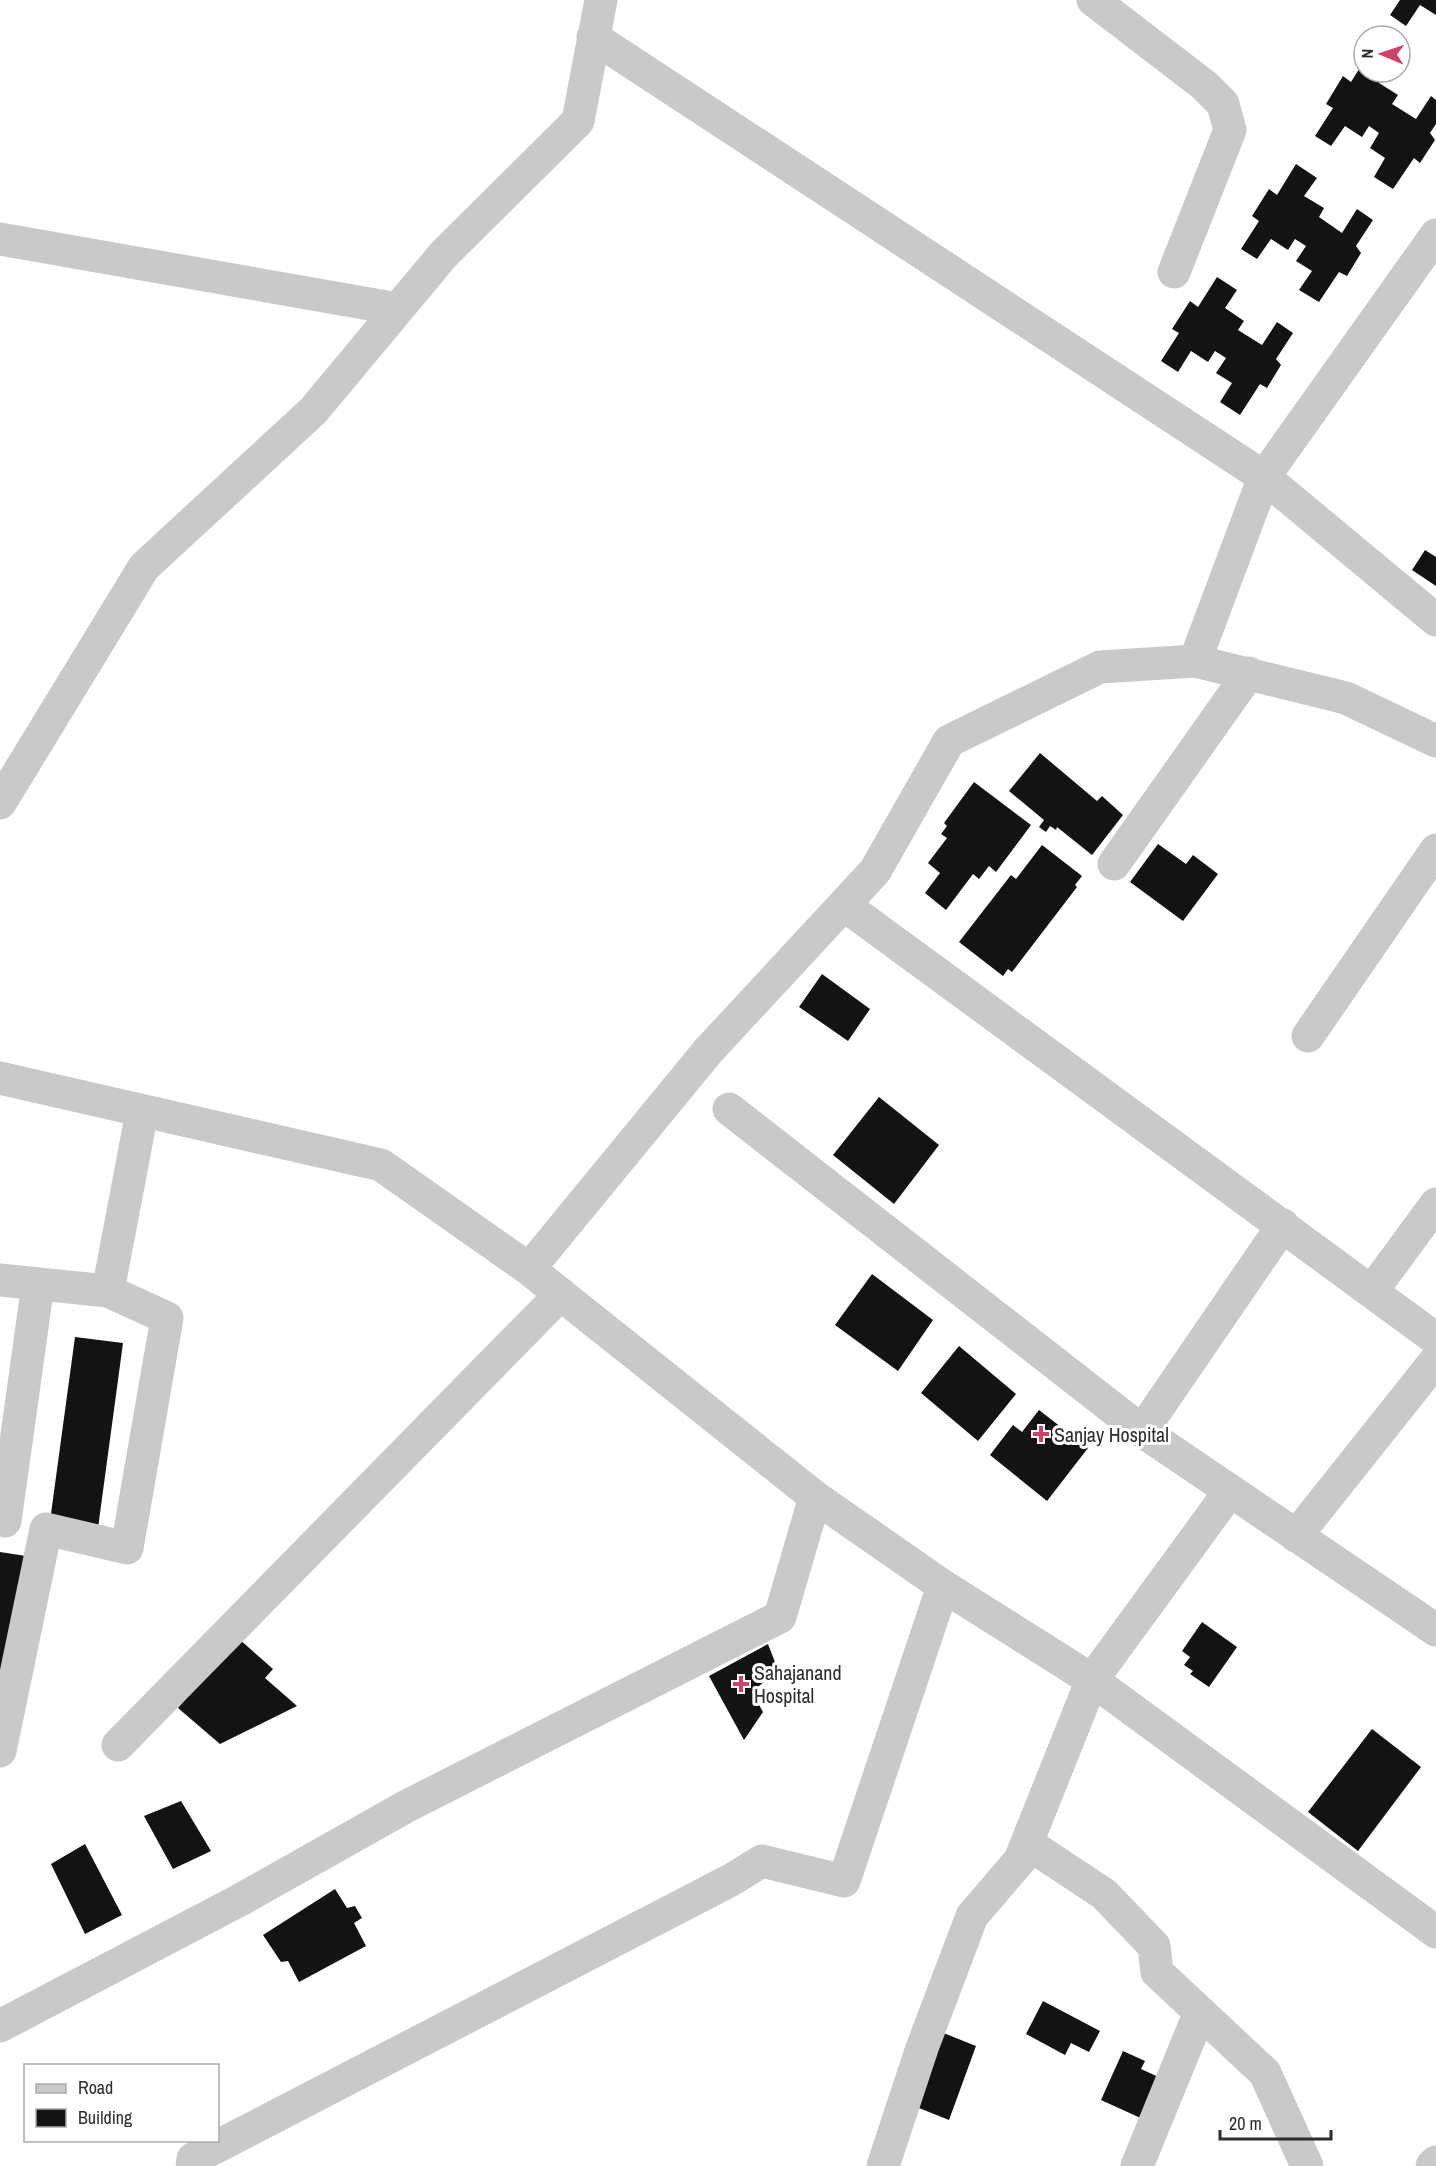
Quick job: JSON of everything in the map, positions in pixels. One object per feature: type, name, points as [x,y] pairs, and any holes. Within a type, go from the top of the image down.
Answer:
[{"type":"street","points":[[0,803],[144,567],[313,411],[443,255],[578,121],[600,0]]},
{"type":"street","points":[[1093,0],[1204,85],[1223,104],[1230,130],[1174,272]]},
{"type":"street","points":[[593,37],[1264,477],[1436,620]]},
{"type":"street","points":[[1195,661],[1264,477],[1436,235]]},
{"type":"street","points":[[0,239],[398,309]]},
{"type":"street","points":[[529,1269],[708,1051],[875,872],[949,741],[1100,667],[1195,661],[1346,698],[1436,741]]},
{"type":"street","points":[[1114,864],[1249,673]]},
{"type":"street","points":[[1308,1036],[1436,850]]},
{"type":"street","points":[[844,905],[1436,1339]]},
{"type":"street","points":[[0,1078],[381,1166],[529,1269],[815,1497],[943,1586],[1092,1680],[1436,1932]]},
{"type":"street","points":[[729,1109],[1142,1431],[1436,1630]]},
{"type":"street","points":[[108,1291],[142,1112]]},
{"type":"street","points":[[1372,1291],[1436,1204]]},
{"type":"street","points":[[1142,1431],[1283,1225]]},
{"type":"street","points":[[0,1280],[108,1291],[167,1318],[127,1548],[3,1521],[38,1284]]},
{"type":"street","points":[[118,1745],[561,1294]]},
{"type":"street","points":[[1296,1536],[1436,1360]]},
{"type":"street","points":[[883,2166],[922,2049],[972,1916],[1020,1860],[1092,1680],[1230,1491]]},
{"type":"street","points":[[0,2026],[240,1900],[407,1806],[780,1617],[815,1497]]},
{"type":"street","points":[[0,1752],[46,1529]]},
{"type":"street","points":[[192,2166],[193,2159],[720,1885],[762,1860],[844,1881],[943,1586]]},
{"type":"street","points":[[1027,1843],[1104,1894],[1154,1946],[1157,1972],[1265,2073],[1306,2166]]},
{"type":"street","points":[[1137,2166],[1200,2012]]},
{"type":"street","points":[[1432,2166],[1436,2162]]},
{"type":"building","points":[[1400,0],[1436,0],[1436,15],[1420,5],[1407,24],[1403,24],[1390,15]]},
{"type":"building","points":[[1343,76],[1351,82],[1352,80],[1352,84],[1381,84],[1398,95],[1392,104],[1416,119],[1431,96],[1436,100],[1436,124],[1430,133],[1435,140],[1420,163],[1414,158],[1393,189],[1374,177],[1385,158],[1370,148],[1379,133],[1369,126],[1362,137],[1345,126],[1331,146],[1315,136],[1333,108],[1326,104]]},
{"type":"building","points":[[1296,164],[1317,178],[1304,196],[1324,208],[1319,217],[1342,233],[1357,209],[1373,220],[1356,246],[1361,253],[1347,276],[1339,272],[1319,302],[1299,290],[1312,271],[1296,261],[1306,246],[1295,239],[1288,250],[1271,239],[1257,259],[1241,249],[1259,221],[1252,216],[1269,189],[1277,195]]},
{"type":"building","points":[[1217,277],[1237,290],[1225,308],[1244,321],[1238,330],[1262,345],[1277,322],[1293,333],[1276,359],[1281,365],[1267,388],[1260,384],[1240,415],[1220,402],[1232,383],[1216,373],[1226,358],[1215,351],[1208,362],[1191,351],[1178,372],[1161,361],[1179,333],[1172,329],[1190,301],[1198,307]]},
{"type":"building","points":[[1425,550],[1436,557],[1436,586],[1412,570]]},
{"type":"building","points":[[1040,753],[1097,801],[1102,796],[1123,815],[1092,855],[1057,827],[1056,830],[1050,826],[1046,832],[1039,827],[1044,820],[1009,791]]},
{"type":"building","points":[[974,782],[1031,825],[996,872],[989,866],[979,879],[973,874],[946,910],[925,893],[940,873],[928,863],[947,838],[941,834],[947,826],[944,823]]},
{"type":"building","points":[[1158,844],[1186,864],[1193,855],[1218,874],[1183,921],[1130,882]]},
{"type":"building","points":[[1042,845],[1082,876],[1075,885],[1077,887],[1012,972],[1008,969],[1003,976],[959,942],[1011,875],[1016,879]]},
{"type":"building","points":[[822,974],[870,1009],[848,1041],[799,1007]]},
{"type":"building","points":[[879,1097],[939,1145],[894,1204],[833,1155]]},
{"type":"building","points":[[872,1274],[933,1320],[898,1371],[835,1325]]},
{"type":"building","points":[[75,1337],[123,1343],[98,1528],[50,1521]]},
{"type":"building","points":[[959,1346],[1016,1394],[978,1441],[921,1393]]},
{"type":"building","points":[[1039,1410],[1088,1448],[1047,1501],[990,1455],[1013,1425],[1022,1432]]},
{"type":"building","points":[[0,1552],[26,1556],[0,1726]]},
{"type":"building","points":[[1202,1622],[1237,1647],[1209,1687],[1190,1674],[1193,1671],[1184,1665],[1190,1657],[1182,1651]]},
{"type":"building","points":[[238,1638],[273,1669],[265,1678],[297,1706],[220,1744],[178,1708]]},
{"type":"building","points":[[768,1644],[778,1670],[752,1692],[763,1712],[744,1740],[709,1676]]},
{"type":"building","points":[[1372,1729],[1421,1767],[1358,1851],[1308,1812]]},
{"type":"building","points":[[181,1801],[211,1851],[173,1869],[144,1816]]},
{"type":"building","points":[[85,1844],[122,1915],[85,1934],[51,1864]]},
{"type":"building","points":[[335,1889],[347,1908],[355,1906],[362,1918],[354,1923],[366,1946],[299,1982],[288,1961],[281,1962],[263,1935]]},
{"type":"building","points":[[1043,2001],[1100,2031],[1089,2052],[1071,2043],[1065,2055],[1026,2034]]},
{"type":"building","points":[[941,2032],[976,2046],[949,2120],[914,2106]]},
{"type":"building","points":[[1123,2051],[1145,2061],[1141,2069],[1163,2079],[1145,2120],[1101,2100]]},
{"type":"place","name":"Sanjay Hospital","points":[[1041,1434]]},
{"type":"place","name":"Sahajanand Hospital","points":[[741,1684]]}]
